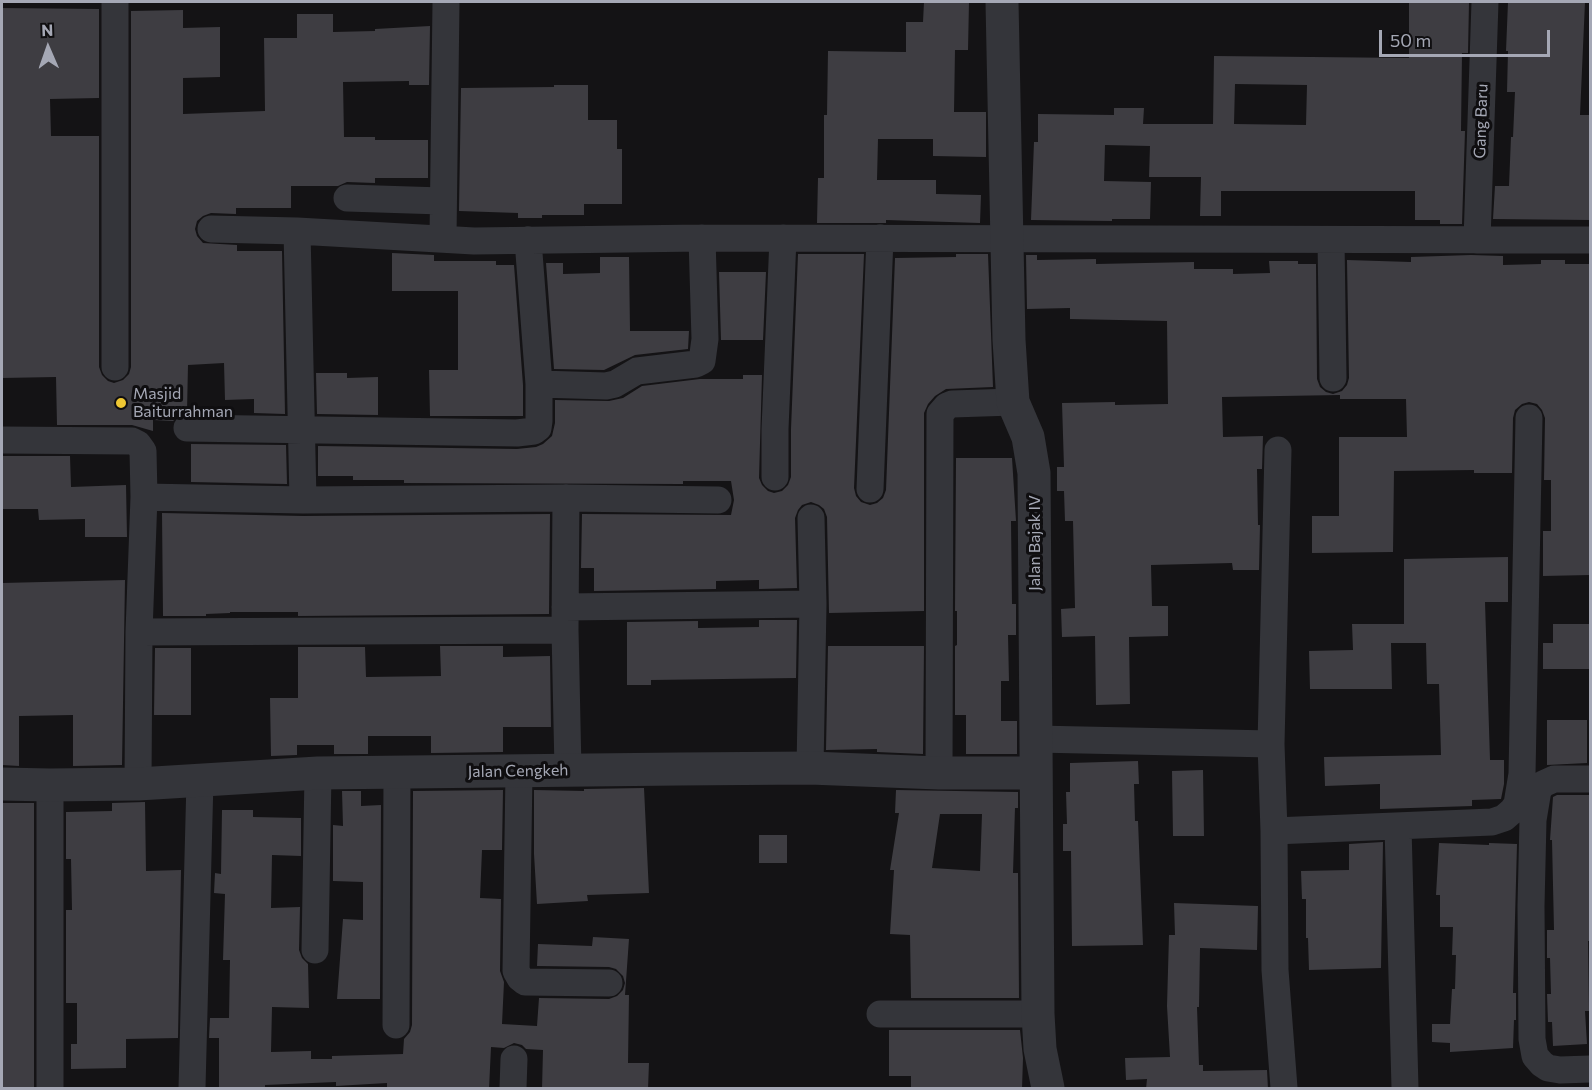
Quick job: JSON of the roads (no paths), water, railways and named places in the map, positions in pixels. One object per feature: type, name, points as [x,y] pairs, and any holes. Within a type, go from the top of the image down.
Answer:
[{"type":"street","points":[[115,2],[115,367]]},
{"type":"street","points":[[443,238],[446,2]]},
{"type":"street","name":"Jalan Bajak IV","points":[[1002,2],[1006,238],[1013,402],[1028,437],[1034,473],[1038,1014],[1040,1049],[1048,1089]]},
{"type":"street","name":"Gang Baru","points":[[1477,240],[1485,2]]},
{"type":"street","points":[[347,198],[442,201]]},
{"type":"street","points":[[211,229],[297,231],[474,241],[702,238],[1590,240]]},
{"type":"street","points":[[297,231],[303,500]]},
{"type":"street","points":[[539,384],[606,386],[615,384],[637,371],[696,364],[702,361],[705,339],[702,238]]},
{"type":"street","points":[[775,477],[783,238]]},
{"type":"street","points":[[870,489],[880,238]]},
{"type":"street","points":[[187,428],[530,432],[536,430],[539,384],[528,240]]},
{"type":"street","points":[[1331,240],[1333,378]]},
{"type":"street","points":[[939,773],[940,414],[952,404],[1013,402]]},
{"type":"street","points":[[1275,831],[1492,822],[1504,818],[1512,811],[1519,796],[1522,774],[1529,418]]},
{"type":"street","points":[[2,440],[132,441],[141,446],[143,451],[138,784]]},
{"type":"street","points":[[1278,450],[1271,744],[1275,831],[1275,970],[1284,1089]]},
{"type":"street","points":[[144,497],[303,500],[566,498],[718,500]]},
{"type":"street","points":[[566,498],[565,619],[568,770]]},
{"type":"street","points":[[810,768],[813,604],[811,518]]},
{"type":"street","points":[[139,632],[565,619],[813,604]]},
{"type":"street","points":[[1036,739],[1271,744]]},
{"type":"street","name":"Jalan Cengkeh","points":[[2,784],[138,784],[318,773],[568,770],[810,768],[939,773],[1036,773]]},
{"type":"street","points":[[396,1025],[397,772]]},
{"type":"street","points":[[519,772],[516,971],[525,982],[609,983]]},
{"type":"street","points":[[315,950],[318,773]]},
{"type":"street","points":[[1590,779],[1554,779],[1543,784],[1538,790],[1533,820],[1531,906],[1532,1039],[1535,1056],[1548,1068],[1590,1069]]},
{"type":"street","points":[[192,1089],[200,780]]},
{"type":"street","points":[[51,785],[51,1089]]},
{"type":"street","points":[[1398,827],[1405,1089]]},
{"type":"street","points":[[879,1014],[1038,1014]]},
{"type":"street","points":[[513,1089],[514,1059]]},
{"type":"place","name":"Masjid Baiturrahman","points":[[121,403]]}]
